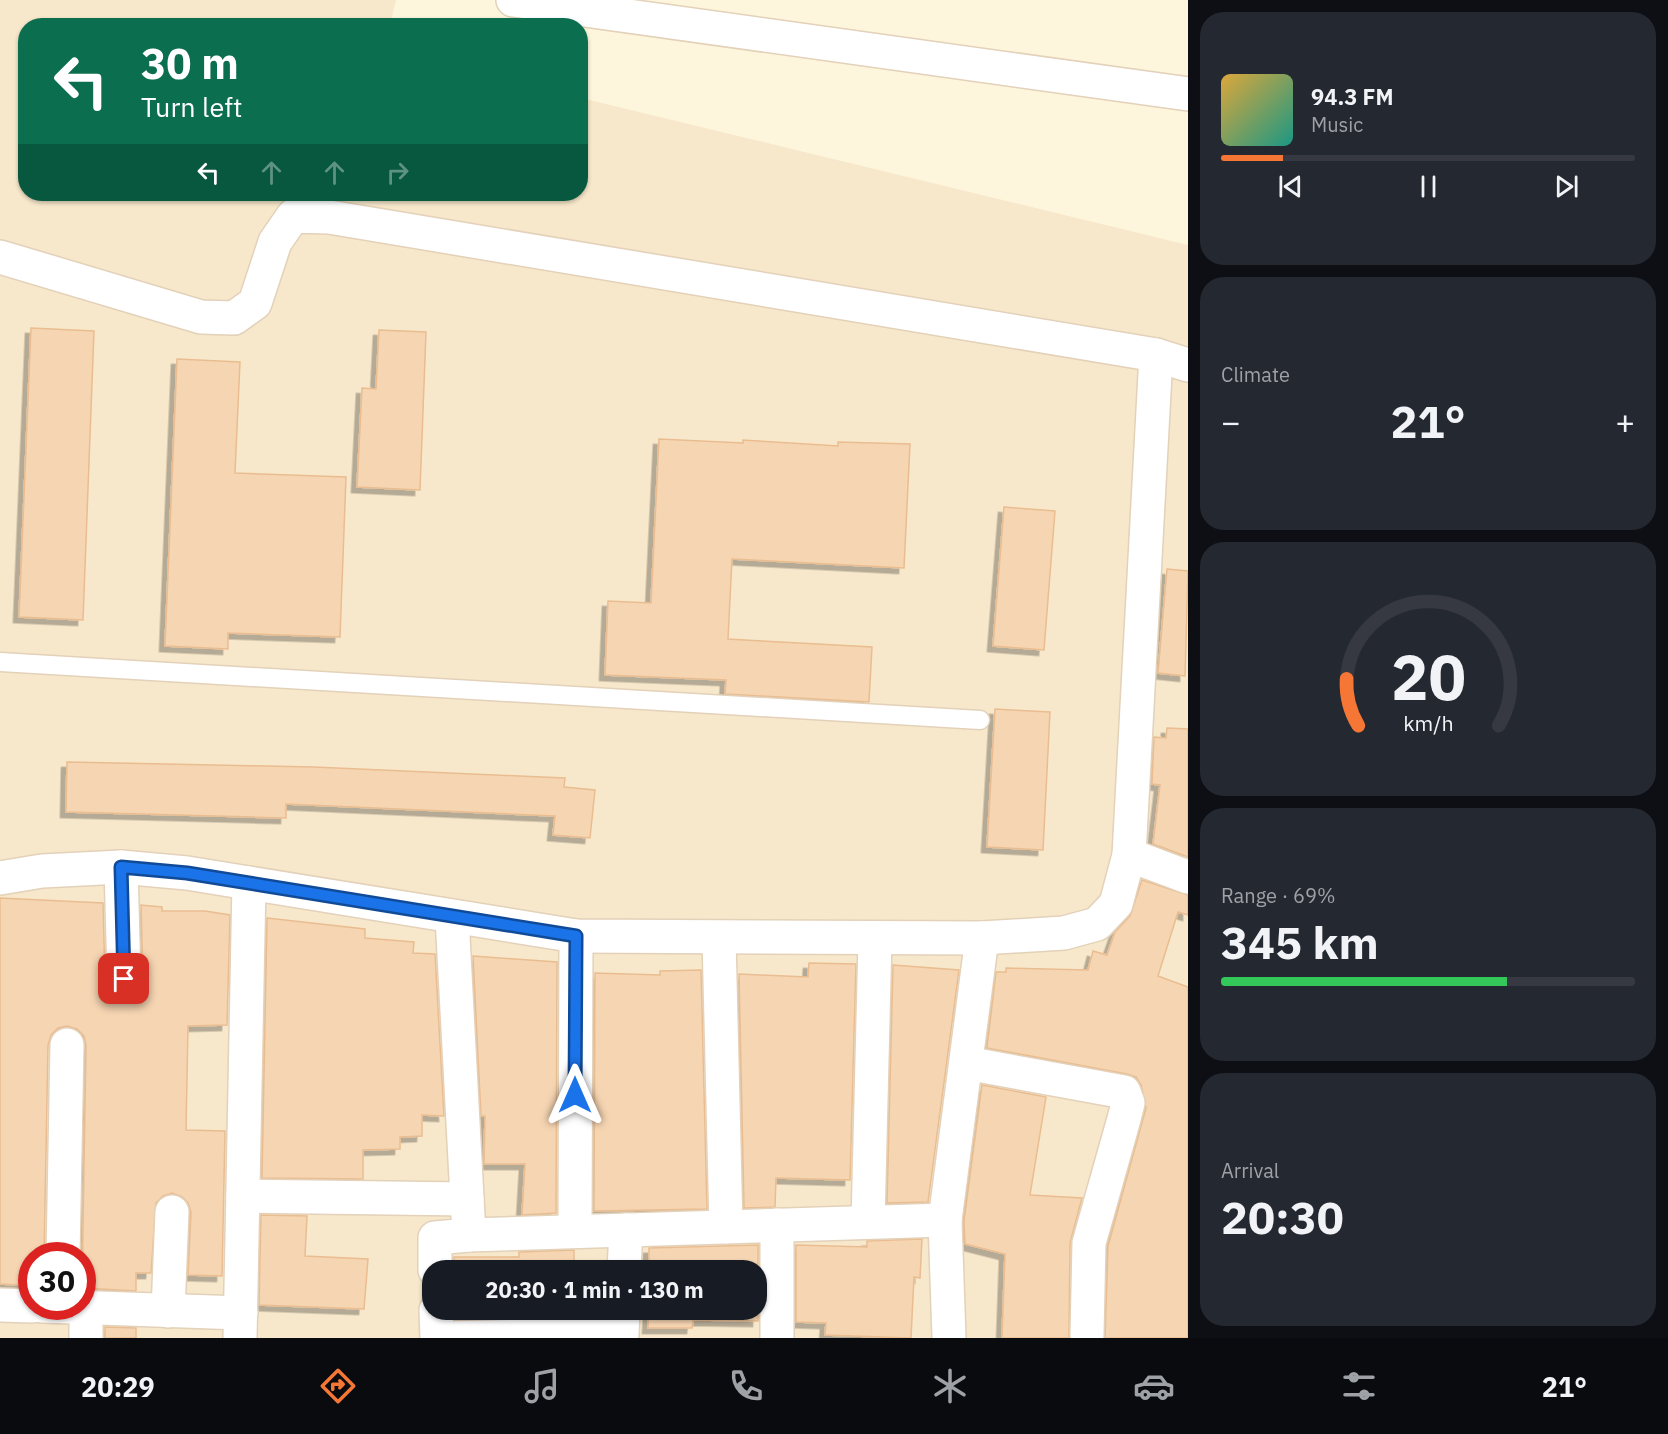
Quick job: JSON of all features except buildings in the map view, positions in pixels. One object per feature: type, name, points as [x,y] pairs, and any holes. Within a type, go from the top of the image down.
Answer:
[{"type":"street","points":[[513,0],[1188,94]]},
{"type":"street","points":[[0,257],[201,317],[234,318],[255,303],[275,242],[293,216],[329,217],[1156,355],[1188,365]]},
{"type":"street","points":[[0,878],[42,871],[121,867],[187,873],[576,936],[982,938],[1064,933],[1097,924],[1116,904],[1129,855],[1156,355]]},
{"type":"street","points":[[1129,855],[1188,877]]},
{"type":"street","points":[[121,867],[124,979]]},
{"type":"street","points":[[96,1314],[168,1311],[241,1325],[249,883]]},
{"type":"street","points":[[452,917],[469,1235]]},
{"type":"street","points":[[575,1230],[576,936]]},
{"type":"street","points":[[719,938],[726,1227]]},
{"type":"street","points":[[949,1338],[945,1220],[982,938]]},
{"type":"street","points":[[868,1222],[875,939]]},
{"type":"street","points":[[63,1242],[67,1045]]},
{"type":"street","points":[[966,1063],[1124,1092],[1128,1103],[1125,1119],[1089,1243],[1087,1335]]},
{"type":"street","points":[[243,1196],[466,1199]]},
{"type":"street","points":[[168,1311],[172,1212]]},
{"type":"street","points":[[435,1260],[435,1238],[469,1235],[945,1220]]},
{"type":"street","points":[[777,1226],[777,1338]]},
{"type":"street","points":[[624,1260],[626,1230]]},
{"type":"street","points":[[0,1305],[18,1306]]},
{"type":"street","points":[[436,1320],[437,1338]]},
{"type":"street","points":[[444,1338],[622,1334],[623,1320]]},
{"type":"lane","points":[[0,662],[980,720]]},
{"type":"shaded area","points":[[0,0],[396,0],[392,18],[18,18],[18,201],[588,201],[588,100],[1188,245],[1188,1338],[0,1338]]},
{"type":"route","points":[[124,979],[121,867],[187,873],[576,936],[575,1095]]}]
